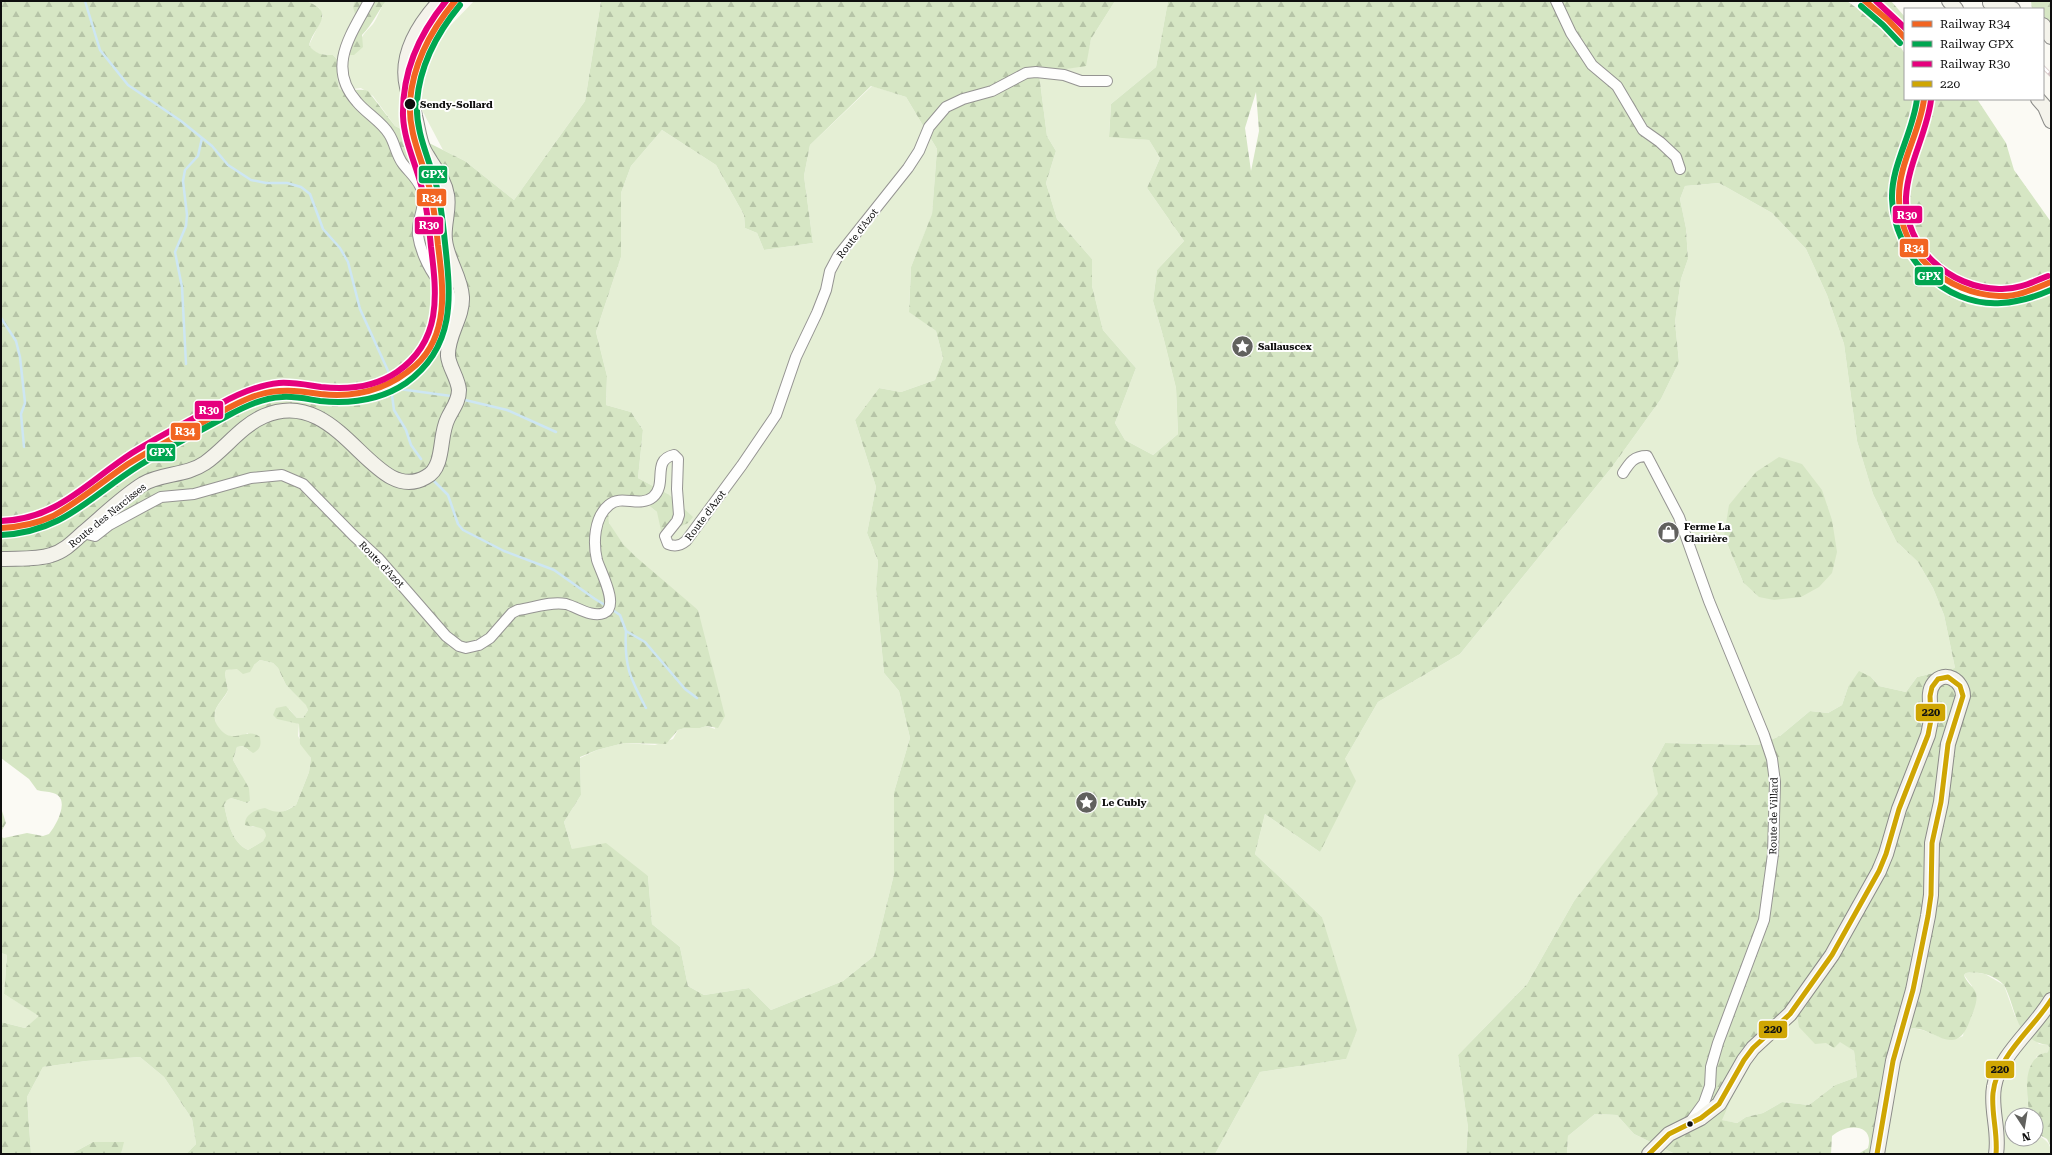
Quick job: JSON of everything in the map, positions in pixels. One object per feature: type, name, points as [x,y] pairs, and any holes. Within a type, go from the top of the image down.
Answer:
[{"type":"street","points":[[369,1],[351,35],[341,60],[345,87],[357,103],[389,133],[402,163],[416,179],[421,188],[423,198],[418,224],[419,240],[436,277],[448,288],[452,308],[449,321],[451,334]]},
{"type":"street","name":"Route des Narcisses","points":[[1,559],[52,555],[67,547],[82,533],[142,485],[158,477],[198,467],[256,420],[276,412],[294,411],[306,413],[328,422],[380,472],[391,478],[410,481],[426,477],[433,471],[439,461],[443,432],[458,400],[459,393],[456,376],[448,357],[451,334],[462,307],[462,295],[449,261],[445,242],[444,229],[448,197],[442,176],[423,148],[407,86],[405,72],[410,43],[424,18],[440,1]]},
{"type":"street","points":[[1556,1],[1571,33],[1592,65],[1617,86],[1643,130],[1660,142],[1676,157],[1680,169]]},
{"type":"street","points":[[1988,4],[2008,8]]},
{"type":"street","points":[[2044,26],[2051,37]]},
{"type":"street","name":"Route d'Azot","points":[[82,533],[95,536],[109,525],[165,495],[194,494],[251,478],[282,475],[297,480],[308,489],[379,559],[446,636],[460,646],[466,648],[479,646],[490,638],[512,613],[518,610],[556,603],[572,606],[590,613],[603,614],[607,611],[611,601],[597,558],[596,540],[599,520],[603,512],[609,505],[615,502],[639,502],[653,497],[660,486],[661,464],[667,457],[674,455],[678,459],[677,489],[679,515],[677,521],[665,536],[668,544],[672,546],[686,541],[742,465],[776,415],[783,400],[796,358],[817,313],[826,290],[830,271],[838,256],[908,168],[919,151],[929,127],[940,112],[955,102],[992,91],[1026,73],[1036,72],[1064,75],[1081,81],[1107,80]]},
{"type":"street","points":[[2039,100],[2045,107],[2051,121]]},
{"type":"street","name":"Route de Villard","points":[[1623,474],[1631,461],[1638,456],[1648,456],[1679,517],[1709,601],[1764,735],[1772,759],[1775,782],[1773,854],[1764,920],[1718,1043],[1711,1067],[1710,1086],[1704,1103],[1690,1123]]},
{"type":"street","name":"Route de Villard","points":[[1649,1154],[1669,1134],[1707,1114],[1719,1104],[1744,1060],[1798,1004],[1841,939],[1879,871],[1886,854],[1899,809],[1926,742],[1931,720],[1929,698],[1932,685],[1939,679],[1949,677],[1958,682],[1962,688],[1963,696],[1948,744],[1941,802],[1932,843],[1931,896],[1927,923],[1913,990],[1893,1061],[1877,1154]]},
{"type":"street","points":[[1996,1154],[1998,1134],[1993,1095],[1996,1079],[2009,1054],[2041,1016],[2051,1000]]},
{"type":"green space","points":[[1,1],[306,1],[321,10],[321,20],[309,45],[316,52],[333,55],[338,60],[337,76],[339,89],[368,91],[395,126],[407,132],[409,149],[425,190],[428,206],[429,226],[437,272],[436,308],[423,347],[426,364],[432,355],[446,323],[449,283],[445,271],[438,199],[415,136],[465,161],[514,200],[585,101],[601,1],[1115,1],[1091,39],[1086,66],[1060,70],[1038,66],[1047,136],[1056,151],[1046,183],[1057,219],[1092,259],[1092,286],[1103,330],[1136,368],[1115,423],[1125,440],[1153,455],[1178,434],[1176,388],[1153,301],[1157,270],[1184,241],[1147,188],[1160,158],[1149,140],[1109,137],[1111,104],[1156,67],[1168,1],[1847,1],[1892,34],[1904,52],[1904,100],[1978,100],[2006,143],[2014,170],[2051,222],[2051,1147],[2047,1139],[2044,1137],[2044,1107],[2028,1107],[2027,1093],[2029,1069],[2039,1055],[2048,1052],[2049,1047],[2048,1045],[2037,1042],[2029,1037],[2023,1030],[2018,1022],[2004,985],[1991,976],[1982,973],[1966,973],[1964,975],[1966,980],[1976,993],[1976,1002],[1965,1031],[1958,1038],[1950,1040],[1925,1031],[1916,1029],[1908,1030],[1871,1154],[1858,1154],[1868,1148],[1869,1140],[1867,1134],[1863,1130],[1851,1127],[1832,1136],[1831,1154],[1675,1154],[1634,1134],[1617,1115],[1595,1114],[1568,1136],[1567,1154],[1466,1154],[1468,1128],[1458,1055],[1527,984],[1574,901],[1658,794],[1652,767],[1665,743],[1758,745],[1780,736],[1810,711],[1828,713],[1842,705],[1848,687],[1859,671],[1871,677],[1879,686],[1906,692],[1917,677],[1955,668],[1944,615],[1933,588],[1918,562],[1896,541],[1873,494],[1857,441],[1844,344],[1827,295],[1806,249],[1772,213],[1719,183],[1685,186],[1680,199],[1686,228],[1688,259],[1681,279],[1675,322],[1679,362],[1661,399],[1612,467],[1460,654],[1378,702],[1345,759],[1356,781],[1320,852],[1265,814],[1255,854],[1322,917],[1357,1030],[1346,1059],[1260,1072],[1215,1154],[186,1154],[196,1144],[192,1119],[164,1077],[140,1057],[86,1061],[43,1067],[27,1097],[31,1153],[33,1154],[1,1154],[1,1022],[25,1028],[39,1016],[4,994],[7,955],[1,953],[1,837],[4,838],[27,833],[43,836],[49,834],[59,818],[62,806],[61,800],[58,796],[51,792],[37,790],[29,779],[1,758],[1,534],[20,534],[39,530],[57,523],[92,502],[140,467],[198,435],[243,403],[269,394],[329,399],[328,388],[292,385],[255,390],[158,438],[104,470],[74,498],[55,510],[34,520],[15,523],[1,523]],"holes":[[[871,86],[906,97],[937,149],[932,214],[911,267],[909,312],[936,331],[943,358],[935,380],[901,392],[879,388],[855,420],[876,487],[867,533],[878,561],[876,589],[884,673],[899,691],[910,738],[894,792],[894,874],[874,956],[843,981],[771,1010],[749,988],[704,995],[688,986],[680,947],[652,924],[648,876],[606,843],[572,849],[564,822],[581,795],[580,757],[597,750],[624,743],[666,744],[678,730],[707,726],[718,728],[725,716],[698,610],[636,557],[623,544],[609,523],[607,501],[638,497],[657,512],[662,535],[688,523],[693,517],[668,494],[638,478],[643,430],[631,412],[606,405],[607,376],[596,332],[621,257],[621,193],[631,166],[662,130],[716,165],[744,215],[745,228],[757,233],[764,250],[813,243],[804,176],[810,145]],[[1256,92],[1259,131],[1251,171],[1245,128]],[[260,660],[273,663],[278,668],[286,685],[306,705],[308,710],[303,718],[297,718],[286,706],[276,708],[273,715],[277,719],[299,724],[300,744],[311,758],[309,772],[296,805],[288,810],[280,812],[265,808],[254,811],[246,818],[245,825],[261,828],[264,830],[266,836],[263,841],[248,850],[242,846],[234,836],[224,805],[227,800],[231,798],[247,803],[250,801],[249,788],[233,760],[237,747],[243,746],[253,753],[258,750],[260,745],[260,737],[255,734],[235,736],[225,734],[217,725],[215,721],[215,714],[217,706],[228,690],[225,674],[226,670],[237,669],[243,674],[250,672],[254,665]],[[1796,1009],[1799,1027],[1815,1044],[1826,1043],[1834,1048],[1840,1042],[1854,1051],[1857,1077],[1835,1085],[1809,1105],[1782,1102],[1763,1113],[1746,1117],[1737,1123],[1722,1120],[1742,1074],[1760,1046]]]},
{"type":"green space","points":[[306,1],[355,1],[355,15],[361,40],[364,33],[375,21],[386,1],[448,1],[426,32],[414,62],[408,94],[407,132],[395,126],[373,96],[361,88],[344,90],[339,89],[337,76],[338,60],[333,55],[316,53],[309,45],[323,16],[319,8]]},
{"type":"green space","points":[[355,1],[386,1],[362,35],[363,47],[354,55],[350,55],[345,51],[343,44],[344,40],[359,27],[353,7]]},
{"type":"green space","points":[[474,1],[601,1],[585,101],[514,200],[465,161],[443,150],[414,95],[428,62],[447,29]]},
{"type":"green space","points":[[1115,1],[1168,1],[1156,67],[1111,104],[1109,136],[1149,140],[1160,158],[1147,188],[1184,241],[1157,270],[1153,301],[1176,388],[1178,434],[1153,455],[1125,440],[1115,423],[1136,368],[1103,330],[1092,286],[1092,259],[1057,219],[1046,183],[1056,151],[1047,136],[1038,66],[1060,70],[1085,65],[1091,39]]},
{"type":"green space","points":[[1875,1],[1891,1],[1904,16],[1904,25]]},
{"type":"green space","points":[[2031,1],[2051,1],[2051,46],[2044,36],[2044,8],[2032,8]]},
{"type":"green space","points":[[872,86],[906,97],[937,149],[932,215],[911,267],[909,311],[936,331],[943,358],[935,380],[901,392],[879,388],[855,420],[876,487],[867,533],[878,561],[876,589],[884,673],[899,691],[910,738],[894,792],[894,874],[874,956],[843,981],[771,1010],[749,988],[704,995],[688,986],[680,947],[652,924],[648,876],[572,849],[564,822],[581,795],[580,758],[597,750],[624,743],[655,745],[673,739],[678,730],[685,728],[700,728],[707,726],[715,729],[698,610],[634,556],[613,532],[609,522],[607,501],[638,497],[657,512],[668,494],[638,478],[643,430],[631,412],[606,405],[607,376],[596,332],[621,257],[621,193],[631,166],[662,130],[716,165],[744,215],[745,228],[757,233],[764,250],[813,243],[804,176],[810,145]]},
{"type":"green space","points":[[1719,183],[1772,213],[1806,249],[1827,295],[1844,344],[1857,441],[1873,494],[1896,541],[1918,562],[1933,588],[1944,615],[1955,668],[1917,677],[1906,692],[1879,686],[1871,677],[1848,687],[1842,705],[1828,713],[1810,711],[1780,736],[1758,745],[1665,743],[1652,767],[1659,794],[1574,901],[1527,984],[1458,1055],[1468,1128],[1466,1154],[1215,1154],[1260,1072],[1346,1059],[1322,917],[1255,854],[1265,814],[1320,852],[1345,759],[1378,702],[1460,654],[1612,467],[1661,399],[1679,362],[1675,322],[1681,279],[1688,259],[1686,228],[1680,199],[1685,186]],"holes":[[[1724,536],[1774,600],[1743,582]]]},
{"type":"green space","points":[[1779,457],[1802,464],[1822,490],[1832,520],[1837,552],[1832,573],[1819,587],[1801,597],[1774,600],[1759,597],[1743,582],[1724,536],[1729,505],[1756,472]]},
{"type":"green space","points":[[260,660],[273,663],[278,668],[286,685],[307,705],[308,710],[303,718],[297,718],[289,709],[285,721],[292,721],[299,724],[298,736],[311,758],[309,772],[296,805],[281,813],[275,813],[251,827],[260,827],[266,832],[266,837],[263,841],[248,850],[238,842],[234,836],[224,805],[227,799],[231,798],[247,803],[250,801],[241,774],[233,760],[237,747],[244,746],[248,750],[248,733],[234,737],[225,735],[217,726],[215,721],[215,713],[217,706],[228,690],[225,674],[226,670],[254,665]]},
{"type":"green space","points":[[1,808],[6,823],[1,832]]},
{"type":"green space","points":[[1,953],[7,955],[4,994],[40,1016],[25,1028],[1,1022]]},
{"type":"green space","points":[[1973,972],[1985,974],[2004,985],[2015,1016],[2039,1044],[2048,1045],[2049,1047],[2048,1052],[2037,1056],[2030,1070],[2027,1084],[2028,1107],[2004,1107],[2004,1147],[2044,1147],[2044,1139],[2050,1146],[2051,1154],[1871,1154],[1908,1030],[1921,1030],[1948,1039],[1956,1039],[1963,1036],[1972,986],[1964,975],[1966,973]]},
{"type":"green space","points":[[1796,1009],[1854,1051],[1857,1077],[1835,1085],[1809,1105],[1782,1102],[1763,1113],[1746,1117],[1737,1123],[1721,1120],[1742,1074],[1760,1046]]},
{"type":"green space","points":[[140,1057],[164,1077],[192,1119],[196,1144],[186,1154],[121,1154],[123,1142],[93,1142],[71,1154],[31,1153],[27,1097],[43,1067],[86,1061]]},
{"type":"green space","points":[[1595,1114],[1617,1115],[1634,1134],[1675,1154],[1567,1154],[1568,1136]]},
{"type":"green space","points":[[93,1142],[124,1142],[121,1154],[71,1154]]},
{"type":"waterway","points":[[85,1],[100,50],[128,85],[181,121],[212,146],[228,165],[251,180],[266,183],[287,183],[301,187],[310,194],[323,229],[340,248],[348,262],[360,309],[389,373],[394,410],[406,430],[411,445],[421,459]]},
{"type":"waterway","points":[[186,364],[182,287],[175,252],[186,226],[187,215],[183,181],[185,170],[198,156],[202,138]]},
{"type":"waterway","points":[[1,318],[16,341],[20,357],[25,403],[21,414],[24,447]]},
{"type":"waterway","points":[[392,388],[451,396]]},
{"type":"waterway","points":[[465,400],[507,410],[556,432]]},
{"type":"waterway","points":[[434,481],[448,495],[458,524],[463,530],[504,551],[554,570],[605,605]]},
{"type":"waterway","points":[[614,611],[620,615],[626,631],[645,642],[685,689],[697,698]]},
{"type":"waterway","points":[[626,631],[626,654],[629,671],[646,708]]},
{"type":"railway","points":[[2044,68],[2051,75]]},
{"type":"rail line","name":"R30","points":[[1,521],[21,519],[39,514],[56,506],[86,487],[143,446],[248,390],[279,383],[295,383],[331,388],[351,388],[380,381],[397,372],[412,360],[422,346],[429,331],[433,316],[435,282],[426,208],[421,185],[405,134],[403,100],[409,69],[420,41],[436,14],[446,1]]},
{"type":"rail line","name":"R34","points":[[1,528],[28,525],[53,516],[73,504],[137,458],[243,400],[274,391],[297,391],[347,395],[372,390],[384,386],[406,373],[427,353],[434,339],[442,308],[441,276],[436,223],[432,200],[413,134],[410,101],[419,60],[431,35],[455,1]]},
{"type":"rail line","name":"R34","points":[[1865,1],[1888,20],[1904,37]]},
{"type":"rail line","name":"R30","points":[[1876,1],[1904,27]]},
{"type":"rail line","name":"GPX","points":[[1,535],[23,532],[42,527],[59,520],[91,500],[151,458],[229,415],[255,403],[268,399],[287,397],[331,402],[365,400],[396,389],[406,383],[422,369],[434,354],[442,337],[446,320],[448,283],[441,206],[436,184],[420,133],[417,101],[422,74],[431,50],[444,27],[460,5]]},
{"type":"rail line","name":"GPX","points":[[1861,6],[1883,25],[1900,43]]},
{"type":"rail line","name":"GPX","points":[[1917,100],[1915,112],[1898,161],[1892,199],[1895,220],[1902,239],[1912,258],[1926,274],[1942,287],[1960,296],[1980,302],[2015,302],[2051,290]]},
{"type":"rail line","name":"R34","points":[[1924,100],[1922,112],[1905,161],[1899,199],[1901,219],[1908,237],[1917,253],[1944,279],[1961,288],[1980,293],[2006,296],[2025,292],[2051,282]]},
{"type":"rail line","name":"R30","points":[[1931,100],[1926,124],[1910,172],[1906,197],[1907,216],[1913,233],[1922,248],[1933,262],[1948,273],[1981,287],[2006,289],[2025,285],[2048,276]]},
{"type":"transit line","name":"220","points":[[1649,1154],[1669,1134],[1701,1118],[1719,1104],[1744,1060],[1753,1048],[1790,1014],[1832,955],[1879,871],[1886,854],[1899,809],[1928,735],[1931,720],[1930,696],[1932,687],[1938,679],[1948,677],[1960,686],[1963,696],[1948,744],[1941,802],[1932,843],[1931,895],[1928,916],[1913,990],[1893,1061],[1877,1154]]},
{"type":"transit line","name":"220","points":[[1996,1154],[1993,1108],[1993,1093],[1996,1080],[2008,1055],[2051,1000]]},
{"type":"place","name":"Sendy-Sollard","points":[[410,104]]},
{"type":"place","name":"Sallauscex","points":[[1242,346]]},
{"type":"place","name":"Ferme La Clairière","points":[[1668,532]]},
{"type":"place","name":"Le Cubly","points":[[1086,802]]}]
